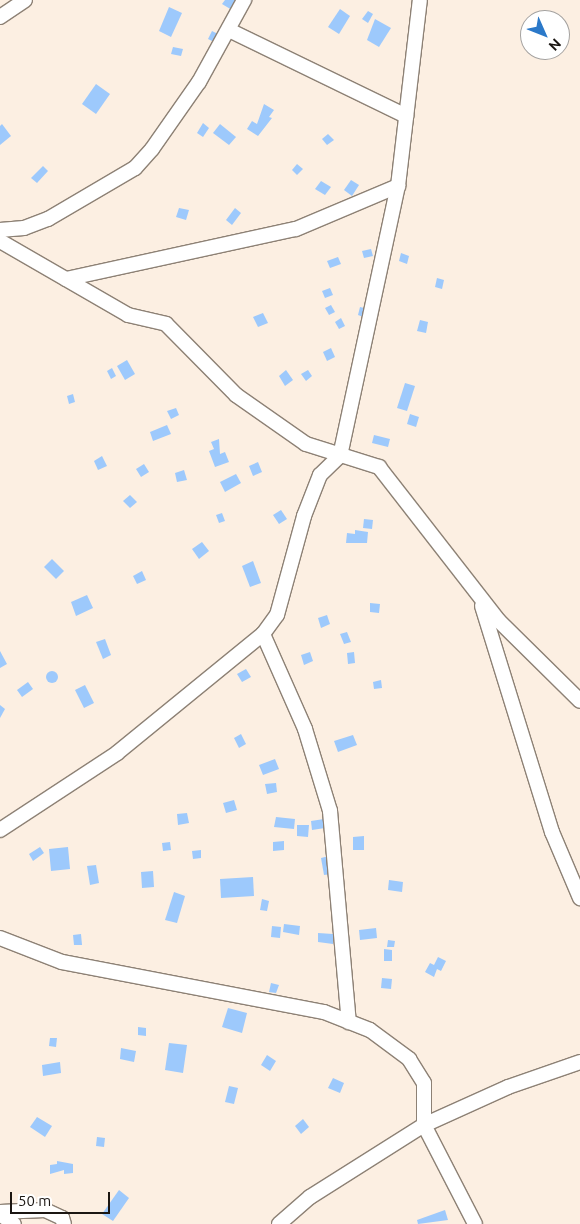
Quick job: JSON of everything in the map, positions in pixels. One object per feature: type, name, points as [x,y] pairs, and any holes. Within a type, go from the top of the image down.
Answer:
[{"type":"street","points":[[0,17],[25,0]]},
{"type":"street","points":[[0,230],[24,228],[48,219],[135,168],[152,149],[199,82],[244,0]]},
{"type":"street","points":[[0,830],[117,753],[263,634],[277,615],[304,516],[320,475],[340,456],[398,186],[420,0]]},
{"type":"street","points":[[229,30],[406,116]]},
{"type":"street","points":[[66,279],[296,229],[398,186]]},
{"type":"street","points":[[0,241],[128,315],[166,324],[236,395],[306,444],[379,467],[509,633],[580,702]]},
{"type":"street","points":[[479,595],[552,832],[580,898]]},
{"type":"street","points":[[263,634],[305,729],[330,811],[349,1022]]},
{"type":"street","points":[[0,938],[62,962],[324,1012],[370,1030],[409,1059],[424,1083],[424,1125],[475,1224]]},
{"type":"street","points":[[278,1224],[310,1197],[424,1125],[508,1087],[580,1062]]},
{"type":"street","points":[[0,1213],[45,1210],[62,1218],[64,1224]]},
{"type":"street","points":[[0,1213],[14,1224]]},
{"type":"building","points":[[225,0],[239,0],[232,10],[222,4]]},
{"type":"building","points":[[169,7],[182,13],[171,37],[159,31]]},
{"type":"building","points":[[340,9],[350,16],[339,34],[328,27]]},
{"type":"building","points":[[368,11],[373,14],[368,23],[362,19]]},
{"type":"building","points":[[375,19],[391,28],[379,47],[367,40]]},
{"type":"building","points":[[212,31],[220,35],[216,43],[208,39]]},
{"type":"building","points":[[173,47],[183,49],[181,56],[171,54]]},
{"type":"building","points":[[96,84],[110,94],[96,114],[82,104]]},
{"type":"building","points":[[264,104],[274,110],[269,117],[272,118],[258,136],[247,129],[252,121],[257,124]]},
{"type":"building","points":[[203,123],[209,128],[203,137],[197,133]]},
{"type":"building","points":[[2,124],[11,136],[0,145],[0,126]]},
{"type":"building","points":[[220,124],[236,137],[229,145],[213,133]]},
{"type":"building","points":[[328,134],[334,140],[327,145],[322,139]]},
{"type":"building","points":[[297,164],[303,169],[297,175],[292,170]]},
{"type":"building","points":[[43,166],[48,171],[37,183],[31,178]]},
{"type":"building","points":[[351,180],[359,185],[352,196],[344,190]]},
{"type":"building","points":[[321,181],[331,187],[325,195],[315,189]]},
{"type":"building","points":[[179,208],[189,210],[186,220],[176,217]]},
{"type":"building","points":[[235,208],[241,213],[232,225],[226,220]]},
{"type":"building","points":[[371,249],[373,256],[364,258],[362,251]]},
{"type":"building","points":[[401,253],[409,256],[407,264],[399,261]]},
{"type":"building","points":[[338,257],[341,264],[330,268],[327,261]]},
{"type":"building","points":[[437,278],[444,280],[442,289],[435,287]]},
{"type":"building","points":[[330,288],[333,295],[325,298],[322,291]]},
{"type":"building","points":[[331,305],[335,312],[329,315],[325,308]]},
{"type":"building","points":[[360,307],[368,309],[366,318],[358,315]]},
{"type":"building","points":[[263,313],[268,323],[258,327],[253,317]]},
{"type":"building","points":[[341,318],[345,326],[339,329],[335,322]]},
{"type":"building","points":[[420,320],[428,322],[426,333],[417,331]]},
{"type":"building","points":[[331,348],[335,357],[327,361],[323,352]]},
{"type":"building","points":[[127,360],[135,374],[125,380],[117,366]]},
{"type":"building","points":[[112,368],[116,376],[111,379],[107,371]]},
{"type":"building","points":[[286,370],[293,380],[285,386],[279,376]]},
{"type":"building","points":[[308,370],[312,376],[306,381],[301,374]]},
{"type":"building","points":[[405,383],[415,386],[407,411],[397,408]]},
{"type":"building","points":[[73,394],[75,402],[69,404],[67,396]]},
{"type":"building","points":[[176,408],[179,415],[171,419],[167,411]]},
{"type":"building","points":[[410,414],[419,417],[416,427],[407,424]]},
{"type":"building","points":[[167,425],[171,434],[153,441],[150,432]]},
{"type":"building","points":[[374,435],[390,439],[388,447],[372,443]]},
{"type":"building","points":[[219,439],[220,454],[225,452],[229,462],[215,467],[209,451],[214,449],[211,442]]},
{"type":"building","points":[[102,456],[107,466],[98,470],[94,461]]},
{"type":"building","points":[[258,462],[262,472],[253,476],[249,466]]},
{"type":"building","points":[[144,464],[149,472],[141,477],[136,469]]},
{"type":"building","points":[[184,470],[187,480],[177,482],[175,473]]},
{"type":"building","points":[[236,474],[241,483],[225,492],[220,482]]},
{"type":"building","points":[[130,495],[137,502],[130,508],[123,501]]},
{"type":"building","points":[[281,510],[287,519],[279,524],[273,515]]},
{"type":"building","points":[[222,513],[225,521],[219,523],[216,515]]},
{"type":"building","points":[[364,519],[373,520],[372,529],[363,528]]},
{"type":"building","points":[[355,530],[368,532],[367,543],[346,543],[347,533],[355,534]]},
{"type":"building","points":[[202,542],[209,551],[199,559],[192,549]]},
{"type":"building","points":[[52,559],[64,571],[56,579],[44,567]]},
{"type":"building","points":[[253,561],[261,583],[250,587],[242,566]]},
{"type":"building","points":[[142,571],[146,580],[137,584],[133,576]]},
{"type":"building","points":[[87,595],[93,608],[76,616],[71,602]]},
{"type":"building","points":[[370,603],[380,604],[379,613],[370,612]]},
{"type":"building","points":[[327,615],[330,624],[321,628],[318,618]]},
{"type":"building","points":[[347,632],[351,642],[344,644],[340,634]]},
{"type":"building","points":[[105,639],[111,655],[103,659],[96,642]]},
{"type":"building","points":[[0,651],[7,664],[0,668]]},
{"type":"building","points":[[310,652],[313,661],[304,665],[301,655]]},
{"type":"building","points":[[354,652],[355,663],[348,664],[347,653]]},
{"type":"building","points":[[246,669],[251,677],[242,682],[237,674]]},
{"type":"building","points":[[54,671],[57,672],[57,682],[50,683],[47,682],[46,675],[47,672]]},
{"type":"building","points":[[381,680],[382,688],[374,689],[373,682]]},
{"type":"building","points":[[28,682],[33,689],[22,697],[17,690]]},
{"type":"building","points":[[85,685],[94,703],[84,708],[75,690]]},
{"type":"building","points":[[0,705],[5,709],[0,718]]},
{"type":"building","points":[[241,734],[246,744],[239,748],[234,738]]},
{"type":"building","points":[[353,735],[357,745],[338,752],[334,741]]},
{"type":"building","points":[[275,759],[279,769],[263,775],[259,765]]},
{"type":"building","points":[[276,783],[277,792],[267,794],[265,784]]},
{"type":"building","points":[[234,800],[237,810],[226,813],[223,803]]},
{"type":"building","points":[[187,813],[189,823],[178,825],[177,814]]},
{"type":"building","points":[[276,817],[295,819],[294,829],[274,827]]},
{"type":"building","points":[[324,819],[325,828],[312,830],[311,821]]},
{"type":"building","points":[[297,825],[309,825],[308,837],[297,836]]},
{"type":"building","points":[[364,836],[364,850],[353,850],[353,837]]},
{"type":"building","points":[[284,841],[284,850],[273,851],[273,842]]},
{"type":"building","points":[[170,842],[171,850],[163,851],[162,843]]},
{"type":"building","points":[[40,847],[44,853],[33,861],[29,854]]},
{"type":"building","points":[[68,847],[70,869],[51,871],[49,849]]},
{"type":"building","points":[[201,850],[201,858],[193,859],[192,851]]},
{"type":"building","points":[[329,856],[332,874],[324,875],[321,858]]},
{"type":"building","points":[[96,865],[99,883],[90,885],[87,866]]},
{"type":"building","points":[[153,871],[154,887],[142,888],[141,872]]},
{"type":"building","points":[[253,877],[254,896],[221,898],[220,879]]},
{"type":"building","points":[[389,880],[403,882],[402,892],[388,890]]},
{"type":"building","points":[[174,892],[185,896],[177,923],[165,920]]},
{"type":"building","points":[[262,899],[269,901],[267,911],[260,910]]},
{"type":"building","points":[[284,924],[300,926],[299,935],[283,932]]},
{"type":"building","points":[[272,926],[281,927],[280,938],[271,937]]},
{"type":"building","points":[[376,928],[377,938],[360,940],[359,930]]},
{"type":"building","points":[[318,933],[333,934],[333,944],[318,942]]},
{"type":"building","points":[[81,934],[82,945],[74,945],[73,935]]},
{"type":"building","points":[[388,940],[395,941],[394,947],[387,947]]},
{"type":"building","points":[[384,949],[392,950],[392,961],[384,961]]},
{"type":"building","points":[[438,957],[446,961],[441,971],[437,969],[434,977],[425,972],[430,963],[434,965]]},
{"type":"building","points":[[382,978],[392,979],[391,989],[381,988]]},
{"type":"building","points":[[271,983],[279,985],[276,993],[269,992]]},
{"type":"building","points":[[228,1008],[247,1013],[242,1033],[222,1027]]},
{"type":"building","points":[[138,1027],[146,1028],[146,1036],[138,1035]]},
{"type":"building","points":[[50,1038],[57,1038],[56,1047],[49,1046]]},
{"type":"building","points":[[169,1043],[187,1045],[183,1073],[165,1070]]},
{"type":"building","points":[[121,1048],[136,1051],[134,1062],[120,1059]]},
{"type":"building","points":[[267,1055],[276,1061],[270,1071],[261,1065]]},
{"type":"building","points":[[60,1062],[61,1073],[43,1076],[42,1065]]},
{"type":"building","points":[[333,1078],[344,1083],[340,1093],[328,1088]]},
{"type":"building","points":[[229,1086],[238,1088],[234,1104],[225,1102]]},
{"type":"building","points":[[37,1117],[52,1126],[45,1137],[30,1127]]},
{"type":"building","points":[[303,1119],[309,1127],[301,1134],[295,1126]]},
{"type":"building","points":[[97,1137],[105,1138],[104,1147],[96,1146]]},
{"type":"building","points":[[57,1161],[73,1164],[73,1173],[64,1174],[64,1170],[50,1174],[50,1165],[57,1164]]},
{"type":"building","points":[[119,1190],[129,1198],[113,1221],[102,1214]]},
{"type":"building","points":[[445,1210],[448,1220],[418,1224],[417,1220]]}]
